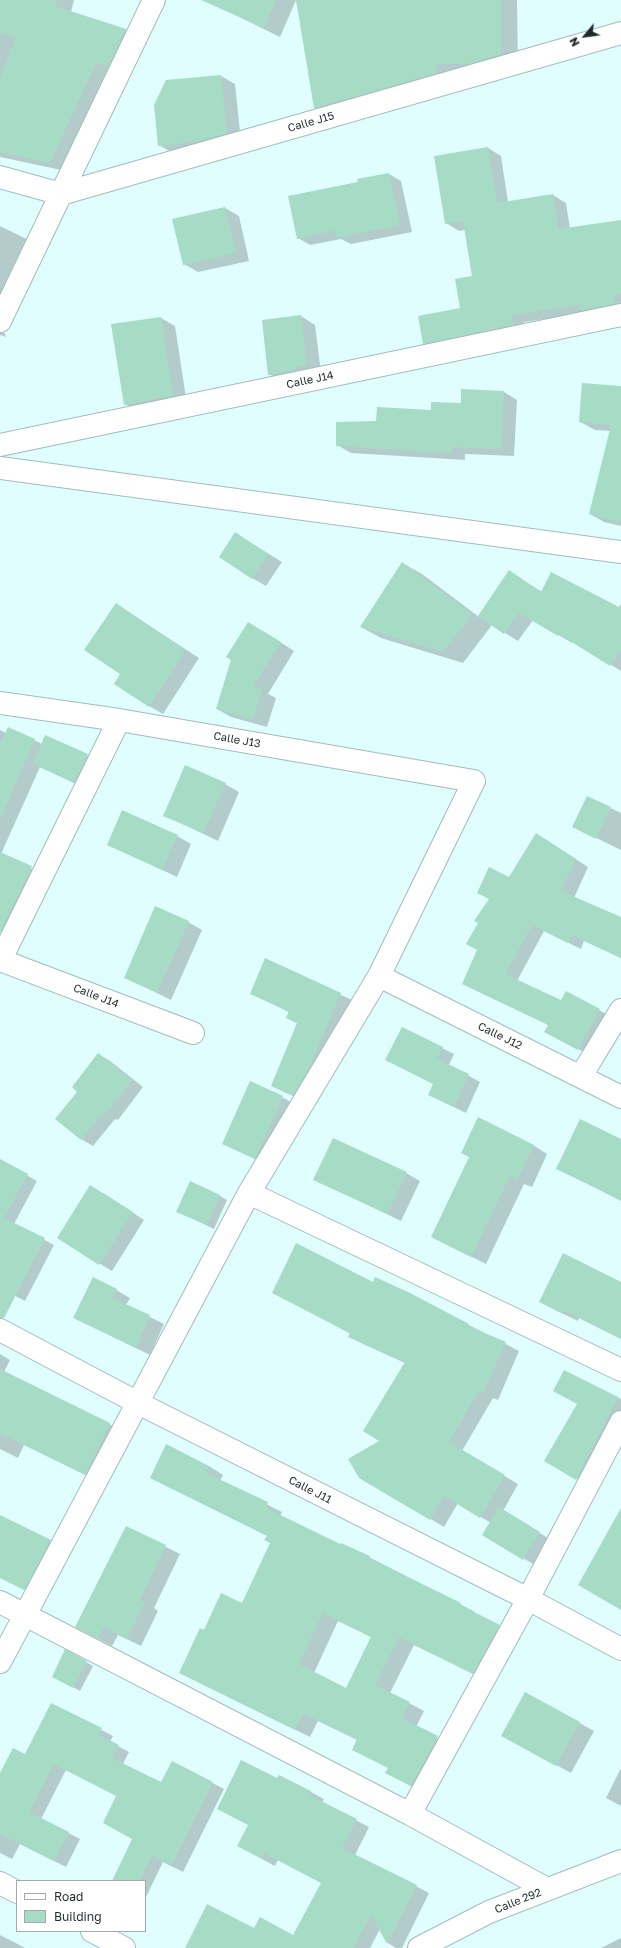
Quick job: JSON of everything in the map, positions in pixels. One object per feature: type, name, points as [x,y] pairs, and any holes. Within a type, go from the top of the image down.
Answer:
[{"type":"street","points":[[0,321],[154,0]]},
{"type":"street","name":"Calle J15","points":[[61,194],[621,33]]},
{"type":"street","points":[[0,177],[61,194]]},
{"type":"street","name":"Calle J14","points":[[0,445],[621,315]]},
{"type":"street","points":[[0,468],[621,552]]},
{"type":"street","name":"Calle J13","points":[[0,703],[119,720],[474,781],[379,976]]},
{"type":"street","points":[[0,961],[119,720]]},
{"type":"street","name":"Calle J14","points":[[0,961],[193,1033]]},
{"type":"street","points":[[0,1662],[24,1614],[249,1193],[379,976]]},
{"type":"street","name":"Calle J12","points":[[379,976],[621,1097]]},
{"type":"street","points":[[581,1076],[621,1010]]},
{"type":"street","points":[[249,1193],[621,1370]]},
{"type":"street","name":"Calle J11","points":[[0,1330],[138,1403],[528,1599],[621,1648]]},
{"type":"street","points":[[410,1814],[528,1599],[621,1422]]},
{"type":"street","points":[[0,1602],[410,1814],[547,1889]]},
{"type":"street","name":"Calle 292","points":[[419,1948],[489,1912],[621,1861]]},
{"type":"street","points":[[0,1883],[16,1891]]},
{"type":"street","points":[[94,1932],[124,1948]]},
{"type":"building","points":[[0,0],[56,0],[55,6],[126,29],[108,67],[96,63],[50,163],[0,152],[0,79],[16,37],[0,32]]},
{"type":"building","points":[[201,0],[276,0],[264,28]]},
{"type":"building","points":[[296,0],[501,0],[501,54],[468,64],[435,64],[437,73],[314,108]]},
{"type":"building","points":[[221,75],[227,133],[200,141],[158,146],[154,105],[166,80]]},
{"type":"building","points":[[488,147],[497,203],[553,194],[558,229],[621,220],[621,294],[613,296],[614,304],[581,310],[580,305],[511,315],[513,325],[423,344],[418,316],[460,308],[455,279],[472,276],[463,221],[445,224],[434,156]]},
{"type":"building","points":[[389,173],[400,225],[337,238],[336,230],[297,239],[288,196],[358,182],[357,179]]},
{"type":"building","points":[[225,207],[236,253],[183,265],[172,219]]},
{"type":"building","points":[[301,315],[307,366],[296,367],[296,370],[268,375],[262,320]]},
{"type":"building","points":[[161,317],[173,396],[124,405],[111,324]]},
{"type":"building","points":[[582,383],[621,386],[621,522],[589,514],[611,425],[579,422]]},
{"type":"building","points":[[461,389],[504,391],[501,449],[452,447],[452,453],[336,446],[336,422],[376,421],[377,407],[431,410],[431,402],[461,403]]},
{"type":"building","points":[[235,532],[268,554],[252,579],[219,557]]},
{"type":"building","points":[[402,562],[472,614],[443,652],[360,627]]},
{"type":"building","points":[[509,570],[541,592],[551,572],[621,608],[621,650],[610,666],[559,634],[558,636],[519,613],[504,634],[478,616]]},
{"type":"building","points":[[116,603],[185,650],[149,707],[114,684],[120,674],[84,650]]},
{"type":"building","points":[[248,622],[281,642],[253,686],[262,689],[253,720],[216,709],[231,660],[226,657]]},
{"type":"building","points":[[8,727],[35,739],[0,819],[0,744]]},
{"type":"building","points":[[45,735],[88,754],[74,783],[33,764]]},
{"type":"building","points":[[185,765],[226,783],[203,833],[163,816]]},
{"type":"building","points":[[587,796],[611,807],[596,839],[572,827]]},
{"type":"building","points":[[122,810],[178,835],[162,870],[107,845]]},
{"type":"building","points":[[536,833],[576,859],[561,891],[621,917],[621,958],[572,935],[568,943],[532,925],[505,974],[561,1000],[566,991],[600,1009],[578,1050],[544,1032],[548,1025],[462,984],[477,950],[466,944],[478,923],[474,921],[489,899],[477,893],[489,867],[509,877]]},
{"type":"building","points":[[0,852],[32,866],[0,933]]},
{"type":"building","points":[[155,906],[189,921],[157,993],[124,978]]},
{"type":"building","points":[[265,958],[341,993],[308,1070],[293,1096],[271,1086],[297,1023],[286,1018],[289,1011],[250,994]]},
{"type":"building","points":[[402,1027],[443,1047],[437,1059],[469,1074],[454,1107],[428,1095],[433,1084],[385,1060]]},
{"type":"building","points":[[98,1053],[132,1080],[106,1114],[103,1112],[81,1140],[55,1119],[77,1092],[72,1087]]},
{"type":"building","points":[[250,1081],[283,1096],[255,1159],[222,1144]]},
{"type":"building","points":[[478,1117],[534,1145],[517,1180],[510,1176],[471,1257],[431,1237],[469,1157],[461,1153]]},
{"type":"building","points":[[580,1119],[621,1139],[621,1200],[556,1169]]},
{"type":"building","points":[[333,1138],[407,1172],[387,1214],[313,1180]]},
{"type":"building","points":[[0,1159],[28,1174],[4,1218],[45,1238],[4,1318],[0,1318]]},
{"type":"building","points":[[190,1181],[220,1195],[207,1225],[176,1212]]},
{"type":"building","points":[[90,1185],[133,1212],[99,1265],[57,1238]]},
{"type":"building","points":[[296,1243],[373,1282],[375,1277],[410,1293],[469,1324],[468,1326],[506,1342],[483,1393],[478,1391],[449,1442],[505,1475],[480,1518],[444,1496],[430,1520],[359,1478],[348,1459],[379,1441],[363,1431],[405,1362],[348,1337],[350,1333],[272,1293]]},
{"type":"building","points":[[563,1253],[621,1282],[621,1339],[565,1311],[563,1314],[539,1302]]},
{"type":"building","points":[[93,1277],[117,1289],[112,1298],[150,1315],[136,1348],[73,1318]]},
{"type":"building","points":[[0,1369],[110,1423],[85,1475],[0,1433]]},
{"type":"building","points":[[564,1370],[618,1397],[576,1480],[544,1461],[577,1404],[553,1391]]},
{"type":"building","points":[[166,1444],[209,1466],[206,1473],[268,1502],[266,1508],[340,1544],[341,1543],[370,1556],[369,1558],[461,1603],[460,1605],[500,1625],[473,1674],[399,1637],[375,1685],[410,1702],[402,1718],[438,1736],[411,1786],[385,1773],[388,1768],[352,1750],[357,1739],[303,1713],[295,1730],[179,1673],[200,1628],[204,1630],[221,1593],[242,1603],[270,1543],[264,1540],[267,1536],[150,1478]],"holes":[[[323,1613],[371,1637],[346,1688],[299,1664]]]},
{"type":"building","points":[[499,1507],[540,1532],[523,1560],[482,1535]]},
{"type":"building","points":[[621,1508],[621,1610],[578,1585]]},
{"type":"building","points":[[0,1515],[51,1540],[24,1590],[0,1578]]},
{"type":"building","points":[[126,1526],[166,1545],[140,1600],[145,1602],[127,1639],[104,1627],[98,1639],[75,1627]]},
{"type":"building","points":[[65,1649],[87,1661],[73,1688],[52,1677]]},
{"type":"building","points":[[525,1692],[580,1722],[556,1766],[501,1736]]},
{"type":"building","points":[[51,1703],[102,1728],[99,1735],[119,1745],[112,1758],[161,1782],[172,1761],[213,1782],[171,1866],[152,1856],[140,1880],[112,1880],[132,1839],[103,1823],[116,1796],[54,1764],[29,1812],[69,1832],[54,1861],[0,1834],[0,1773],[13,1748],[25,1754]]},
{"type":"building","points":[[241,1760],[277,1778],[279,1775],[311,1791],[309,1795],[357,1819],[342,1848],[417,1885],[387,1944],[371,1915],[353,1948],[185,1948],[207,1904],[254,1928],[260,1917],[293,1935],[321,1883],[264,1853],[262,1859],[237,1846],[248,1825],[217,1809]]}]
